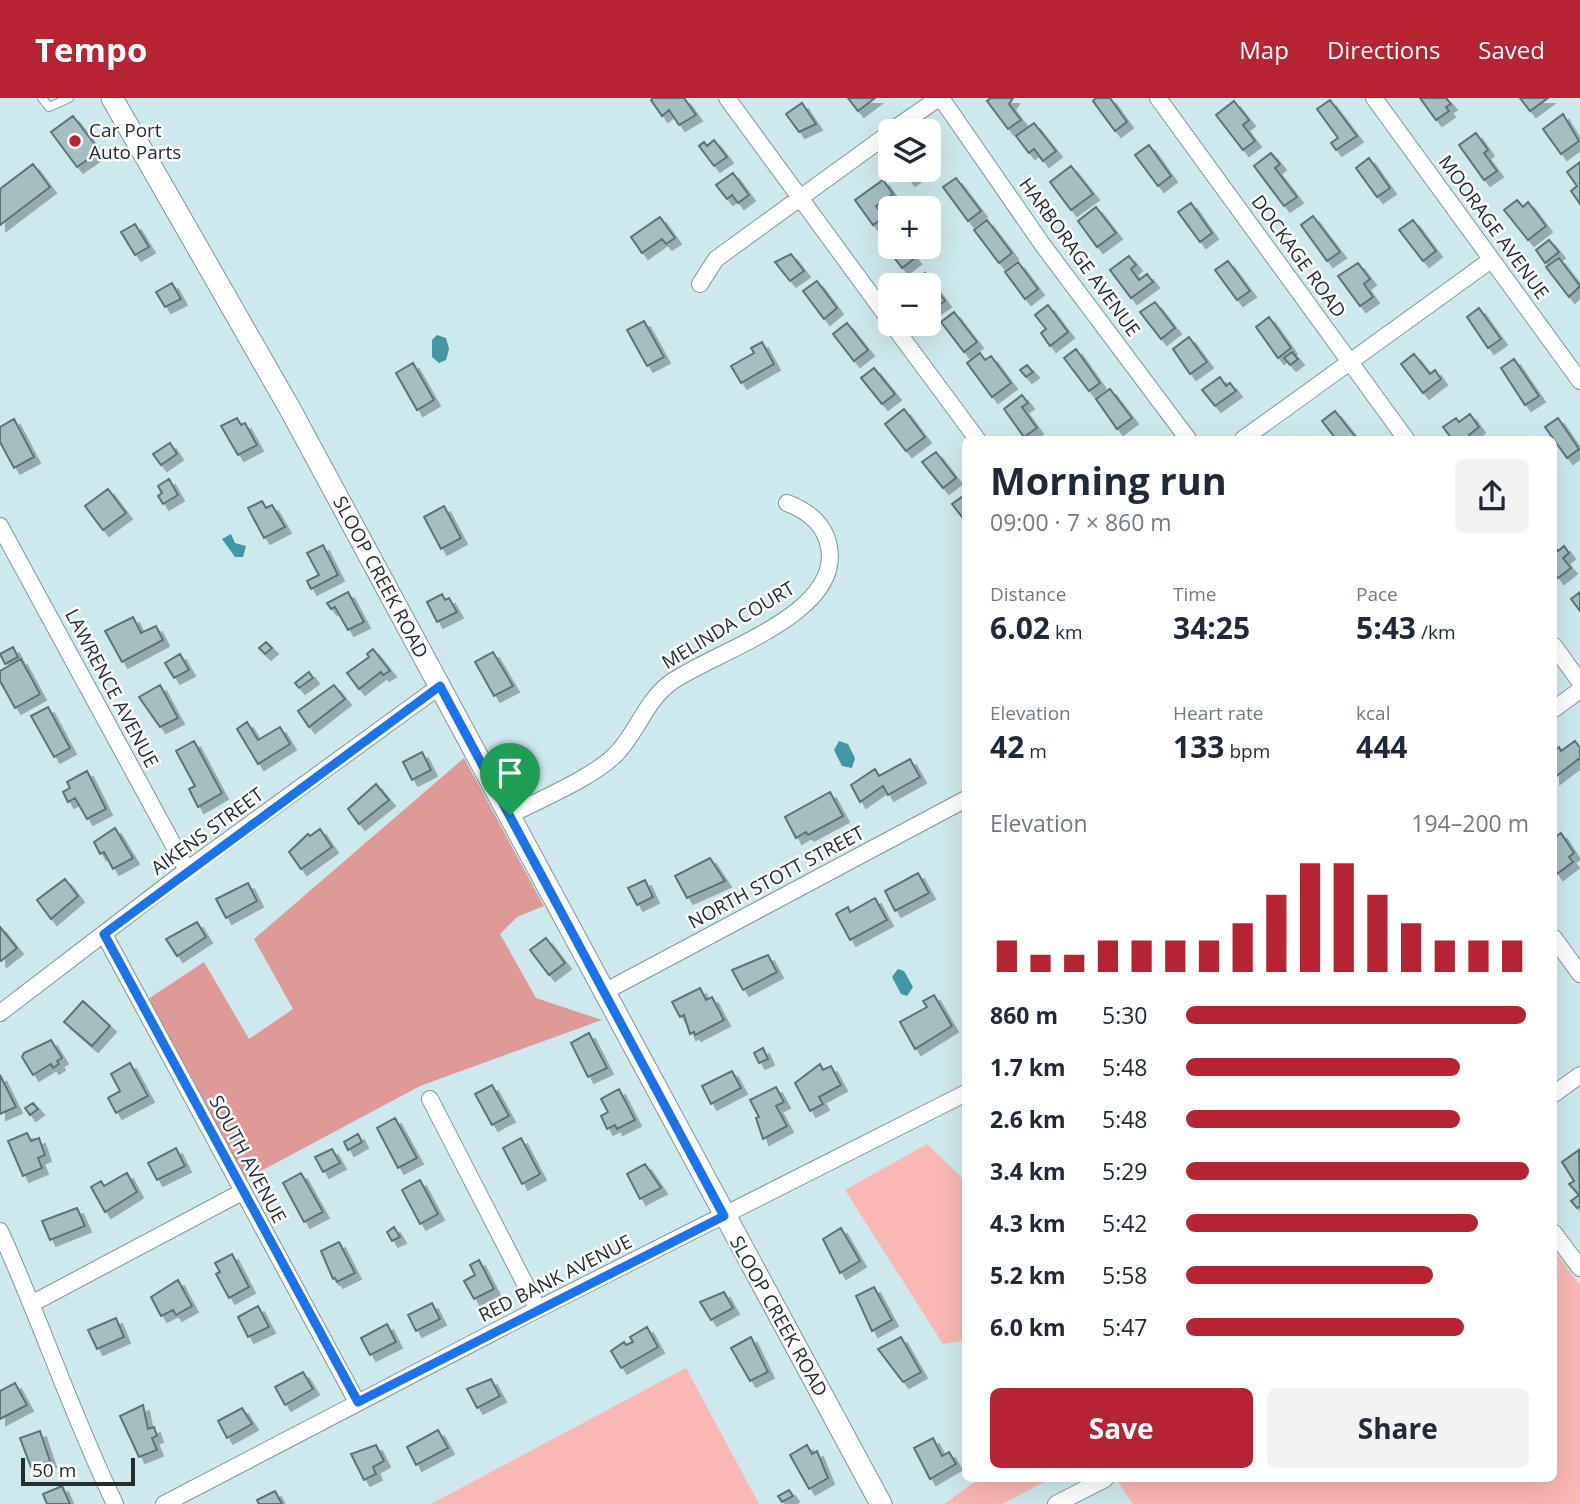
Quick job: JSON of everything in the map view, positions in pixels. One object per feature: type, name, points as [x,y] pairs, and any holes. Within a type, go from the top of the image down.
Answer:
[{"type":"street","name":"SLOOP CREEK ROAD","points":[[112,98],[290,409],[881,1504]]},
{"type":"street","points":[[727,98],[878,305]]},
{"type":"street","points":[[910,119],[940,98]]},
{"type":"street","name":"HARBORAGE AVENUE","points":[[940,98],[1042,244],[1186,436]]},
{"type":"street","name":"DOCKAGE ROAD","points":[[1158,98],[1404,436]]},
{"type":"street","name":"MOORAGE AVENUE","points":[[1374,98],[1580,382]]},
{"type":"street","points":[[700,284],[716,259],[878,141]]},
{"type":"street","points":[[1247,436],[1491,260]]},
{"type":"street","points":[[901,336],[975,436]]},
{"type":"street","name":"MELINDA COURT","points":[[510,815],[613,757],[650,703],[668,684],[795,613],[815,596],[827,576],[830,555],[828,542],[808,514],[787,503]]},
{"type":"street","name":"LAWRENCE AVENUE","points":[[1,532],[187,870]]},
{"type":"street","points":[[1557,650],[1580,682]]},
{"type":"street","name":"AIKENS STREET","points":[[0,1013],[187,870],[440,686]]},
{"type":"street","points":[[1557,707],[1580,690]]},
{"type":"street","name":"NORTH STOTT STREET","points":[[606,991],[962,801]]},
{"type":"street","name":"SOUTH AVENUE","points":[[104,934],[358,1402]]},
{"type":"street","points":[[1557,942],[1580,974]]},
{"type":"street","points":[[1557,1092],[1580,1075]]},
{"type":"street","name":"RED BANK AVENUE","points":[[164,1504],[538,1309],[962,1095]]},
{"type":"street","points":[[430,1099],[538,1309]]},
{"type":"street","points":[[33,1303],[242,1192]]},
{"type":"street","points":[[0,1231],[33,1303],[93,1458],[115,1504]]},
{"type":"street","points":[[1557,1237],[1580,1268]]},
{"type":"street","points":[[1056,1504],[1099,1482]]},
{"type":"lane","points":[[41,98],[49,107],[69,98]]},
{"type":"shaded area","points":[[464,758],[544,906],[517,917],[500,934],[536,998],[602,1020],[420,1086],[235,1185],[139,1005],[204,962],[249,1039],[293,1009],[254,939]]},
{"type":"shaded area","points":[[927,1144],[962,1178],[962,1341],[943,1344],[845,1190]]},
{"type":"shaded area","points":[[1557,1254],[1580,1286],[1580,1504],[1133,1504],[1118,1482],[1557,1482]]},
{"type":"shaded area","points":[[686,1368],[759,1504],[431,1504]]},
{"type":"shaded area","points":[[975,1482],[1044,1482],[1002,1504],[944,1504]]},
{"type":"water","points":[[437,335],[446,338],[449,349],[446,360],[439,363],[432,357],[432,340]]},
{"type":"water","points":[[231,534],[235,543],[246,546],[243,557],[235,557],[222,539]]},
{"type":"water","points":[[839,741],[848,744],[855,758],[852,768],[842,766],[834,750]]},
{"type":"water","points":[[898,969],[904,971],[913,987],[907,996],[901,994],[892,977]]},
{"type":"building","points":[[684,98],[696,115],[679,125],[669,110],[662,116],[651,100]]},
{"type":"building","points":[[848,98],[875,98],[858,111]]},
{"type":"building","points":[[991,98],[1013,98],[1009,104],[1021,120],[1008,129],[987,101]]},
{"type":"building","points":[[1096,98],[1110,98],[1127,122],[1115,131],[1093,101]]},
{"type":"building","points":[[1420,98],[1446,98],[1451,104],[1446,107],[1449,111],[1436,120]]},
{"type":"building","points":[[1520,98],[1548,98],[1530,111]]},
{"type":"building","points":[[1330,100],[1357,136],[1336,150],[1331,143],[1338,138],[1317,109]]},
{"type":"building","points":[[1234,101],[1249,120],[1243,125],[1255,141],[1243,150],[1216,115]]},
{"type":"building","points":[[802,103],[816,124],[799,132],[786,114]]},
{"type":"building","points":[[1563,114],[1579,141],[1561,154],[1543,129]]},
{"type":"building","name":"Car Port Auto Parts","points":[[73,116],[100,151],[77,167],[51,132]]},
{"type":"building","points":[[1034,123],[1056,151],[1043,161],[1034,149],[1029,153],[1016,136]]},
{"type":"building","points":[[1476,133],[1488,150],[1484,153],[1497,171],[1484,180],[1459,145]]},
{"type":"building","points":[[714,140],[727,157],[714,166],[699,146],[704,142],[707,146]]},
{"type":"building","points":[[1149,145],[1171,176],[1158,186],[1135,155]]},
{"type":"building","points":[[1271,153],[1280,164],[1275,168],[1297,197],[1284,206],[1254,166]]},
{"type":"building","points":[[1369,158],[1390,188],[1377,197],[1356,168]]},
{"type":"building","points":[[1580,162],[1580,204],[1571,191],[1577,186],[1567,172]]},
{"type":"building","points":[[33,164],[50,187],[0,225],[0,189]]},
{"type":"building","points":[[1071,166],[1093,194],[1071,210],[1050,182]]},
{"type":"building","points":[[733,173],[749,195],[738,203],[732,195],[727,199],[716,185]]},
{"type":"building","points":[[956,178],[981,211],[968,221],[943,187]]},
{"type":"building","points":[[880,182],[884,182],[893,194],[878,196],[878,221],[873,225],[855,200]]},
{"type":"building","points":[[1517,200],[1523,207],[1528,202],[1546,226],[1528,240],[1504,210]]},
{"type":"building","points":[[1191,203],[1212,233],[1200,242],[1178,212]]},
{"type":"building","points":[[1096,207],[1116,233],[1097,247],[1078,221]]},
{"type":"building","points":[[1313,216],[1340,252],[1327,261],[1301,225]]},
{"type":"building","points":[[660,217],[675,238],[666,244],[662,239],[642,253],[631,237]]},
{"type":"building","points":[[987,220],[1012,253],[999,263],[974,230]]},
{"type":"building","points":[[1413,220],[1436,251],[1423,261],[1399,230]]},
{"type":"building","points":[[135,224],[149,247],[135,255],[121,232]]},
{"type":"building","points":[[1549,240],[1559,252],[1545,263],[1536,250]]},
{"type":"building","points":[[791,254],[804,271],[790,281],[775,262]]},
{"type":"building","points":[[1129,256],[1136,265],[1131,269],[1139,280],[1147,274],[1153,282],[1131,298],[1110,270]]},
{"type":"building","points":[[1559,258],[1580,286],[1569,297],[1546,267]]},
{"type":"building","points":[[895,259],[914,259],[902,268]]},
{"type":"building","points":[[1228,261],[1250,291],[1237,300],[1215,270]]},
{"type":"building","points":[[1018,262],[1038,289],[1025,299],[1005,272]]},
{"type":"building","points":[[1358,263],[1370,279],[1364,284],[1373,297],[1360,306],[1338,276]]},
{"type":"building","points":[[817,281],[837,308],[824,319],[803,291]]},
{"type":"building","points":[[172,283],[181,299],[165,307],[156,292]]},
{"type":"building","points":[[1155,302],[1175,328],[1161,339],[1140,312]]},
{"type":"building","points":[[1048,305],[1068,332],[1050,346],[1041,333],[1046,329],[1035,315]]},
{"type":"building","points":[[1479,308],[1501,339],[1488,348],[1467,317]]},
{"type":"building","points":[[954,312],[977,342],[964,352],[941,322]]},
{"type":"building","points":[[1269,317],[1291,348],[1278,358],[1256,327]]},
{"type":"building","points":[[644,321],[664,357],[647,366],[627,330]]},
{"type":"building","points":[[847,323],[868,350],[854,361],[833,334]]},
{"type":"building","points":[[1189,337],[1207,362],[1190,374],[1173,349]]},
{"type":"building","points":[[762,342],[774,364],[741,383],[731,366],[754,353],[751,348]]},
{"type":"building","points":[[1076,349],[1100,383],[1089,391],[1064,358]]},
{"type":"building","points":[[1292,352],[1298,359],[1290,365],[1284,358]]},
{"type":"building","points":[[980,353],[985,360],[991,356],[1011,383],[992,397],[967,363]]},
{"type":"building","points":[[1414,354],[1430,374],[1435,370],[1441,379],[1423,393],[1401,364]]},
{"type":"building","points":[[1514,359],[1539,396],[1525,405],[1501,368]]},
{"type":"building","points":[[413,363],[434,400],[417,410],[396,373]]},
{"type":"building","points":[[1027,365],[1033,372],[1026,377],[1020,370]]},
{"type":"building","points":[[874,368],[895,394],[882,404],[861,378]]},
{"type":"building","points":[[1220,377],[1226,386],[1230,383],[1236,391],[1215,406],[1202,390]]},
{"type":"building","points":[[1110,389],[1132,418],[1117,429],[1096,399]]},
{"type":"building","points":[[1022,395],[1028,403],[1022,407],[1037,428],[1023,436],[1004,409]]},
{"type":"building","points":[[904,409],[925,437],[906,451],[885,424]]},
{"type":"building","points":[[1335,411],[1355,436],[1334,436],[1322,421]]},
{"type":"building","points":[[1470,414],[1479,427],[1470,436],[1450,436],[1443,427],[1456,418],[1459,422]]},
{"type":"building","points":[[237,418],[241,425],[245,423],[257,445],[238,455],[221,426]]},
{"type":"building","points":[[1558,418],[1579,449],[1567,458],[1557,444],[1557,436],[1551,436],[1545,427]]},
{"type":"building","points":[[14,419],[34,457],[14,468],[0,442],[0,427]]},
{"type":"building","points":[[170,443],[177,454],[161,465],[153,454]]},
{"type":"building","points":[[936,452],[956,478],[943,488],[922,462]]},
{"type":"building","points":[[169,479],[178,495],[163,504],[158,496],[162,493],[158,486]]},
{"type":"building","points":[[108,489],[126,513],[103,530],[85,506]]},
{"type":"building","points":[[962,497],[962,517],[952,504]]},
{"type":"building","points":[[262,501],[266,508],[272,505],[285,527],[264,538],[248,508]]},
{"type":"building","points":[[444,506],[461,538],[441,549],[424,517]]},
{"type":"building","points":[[323,545],[338,575],[311,589],[307,581],[319,575],[307,553]]},
{"type":"building","points":[[1564,546],[1569,553],[1563,558],[1571,568],[1558,578],[1557,550]]},
{"type":"building","points":[[348,592],[364,622],[348,630],[335,607],[331,609],[327,603]]},
{"type":"building","points":[[1580,592],[1580,611],[1571,599]]},
{"type":"building","points":[[442,594],[445,600],[449,598],[457,612],[437,622],[427,602]]},
{"type":"building","points":[[133,617],[141,633],[156,626],[163,640],[122,662],[105,631]]},
{"type":"building","points":[[266,642],[272,648],[265,654],[259,648]]},
{"type":"building","points":[[13,647],[18,657],[5,664],[0,654]]},
{"type":"building","points":[[373,649],[390,671],[383,675],[381,672],[359,689],[347,673],[369,657],[367,654]]},
{"type":"building","points":[[493,652],[513,686],[494,696],[475,662]]},
{"type":"building","points":[[180,654],[189,670],[174,678],[165,663]]},
{"type":"building","points":[[21,659],[40,694],[15,708],[0,681],[0,671]]},
{"type":"building","points":[[309,672],[313,678],[299,688],[295,683]]},
{"type":"building","points":[[160,685],[178,718],[160,727],[139,697]]},
{"type":"building","points":[[334,685],[345,699],[309,727],[298,711]]},
{"type":"building","points":[[48,707],[70,748],[54,757],[31,716]]},
{"type":"building","points":[[247,722],[258,740],[280,727],[290,744],[258,764],[237,729]]},
{"type":"building","points":[[194,741],[222,793],[198,807],[189,789],[195,786],[176,751]]},
{"type":"building","points":[[1575,741],[1580,748],[1580,758],[1557,776],[1557,749],[1559,747],[1561,751]]},
{"type":"building","points":[[422,752],[431,770],[412,780],[403,762]]},
{"type":"building","points":[[910,759],[920,777],[888,795],[883,786],[860,802],[851,785],[875,769],[879,776]]},
{"type":"building","points":[[87,771],[106,809],[87,819],[75,798],[68,802],[63,792],[70,788],[67,782]]},
{"type":"building","points":[[376,784],[389,800],[359,824],[348,809]]},
{"type":"building","points":[[830,792],[843,816],[808,835],[806,832],[796,838],[785,817]]},
{"type":"building","points":[[115,828],[133,858],[113,869],[104,852],[100,854],[94,842]]},
{"type":"building","points":[[320,829],[332,847],[301,869],[289,852],[308,834],[310,836]]},
{"type":"building","points":[[1561,833],[1574,853],[1569,857],[1573,862],[1557,874],[1557,836]]},
{"type":"building","points":[[710,858],[725,881],[687,898],[675,876]]},
{"type":"building","points":[[918,873],[929,893],[895,911],[885,891]]},
{"type":"building","points":[[65,879],[78,896],[51,919],[37,900]]},
{"type":"building","points":[[645,880],[653,897],[637,905],[628,888]]},
{"type":"building","points":[[248,883],[257,901],[226,918],[216,899]]},
{"type":"building","points":[[875,898],[887,920],[850,940],[836,914],[848,907],[850,912]]},
{"type":"building","points":[[197,922],[206,937],[177,956],[166,939]]},
{"type":"building","points":[[0,927],[17,948],[1,961],[0,960]]},
{"type":"building","points":[[546,938],[565,963],[549,975],[530,950]]},
{"type":"building","points":[[768,955],[777,972],[743,990],[732,970]]},
{"type":"building","points":[[700,988],[706,1000],[712,997],[724,1020],[695,1035],[694,1032],[690,1034],[684,1015],[680,1017],[672,1002]]},
{"type":"building","points":[[934,995],[952,1026],[915,1049],[900,1022],[927,1007],[923,1001]]},
{"type":"building","points":[[83,1001],[110,1026],[92,1046],[64,1022]]},
{"type":"building","points":[[589,1033],[607,1068],[588,1077],[571,1043]]},
{"type":"building","points":[[51,1040],[62,1058],[57,1061],[59,1064],[53,1068],[51,1064],[33,1075],[22,1057],[24,1053]]},
{"type":"building","points":[[763,1048],[768,1059],[759,1063],[754,1053]]},
{"type":"building","points":[[130,1063],[148,1096],[116,1113],[108,1098],[120,1091],[111,1074]]},
{"type":"building","points":[[820,1064],[823,1070],[831,1066],[841,1085],[819,1097],[823,1104],[810,1111],[795,1083]]},
{"type":"building","points":[[732,1071],[741,1088],[711,1104],[702,1086]]},
{"type":"building","points":[[0,1075],[16,1107],[0,1114]]},
{"type":"building","points":[[492,1085],[509,1116],[492,1125],[475,1094]]},
{"type":"building","points":[[776,1087],[784,1102],[776,1106],[787,1126],[763,1139],[756,1118],[759,1117],[750,1100]]},
{"type":"building","points":[[619,1089],[635,1120],[617,1129],[615,1125],[607,1129],[601,1116],[608,1112],[601,1099]]},
{"type":"building","points":[[33,1103],[38,1109],[30,1115],[25,1108]]},
{"type":"building","points":[[395,1118],[417,1158],[398,1168],[377,1128]]},
{"type":"building","points":[[27,1133],[31,1141],[39,1138],[45,1155],[38,1158],[42,1168],[23,1176],[8,1141]]},
{"type":"building","points":[[358,1134],[362,1142],[348,1150],[344,1142]]},
{"type":"building","points":[[521,1138],[540,1174],[522,1184],[503,1148]]},
{"type":"building","points":[[176,1148],[185,1166],[157,1180],[148,1163]]},
{"type":"building","points":[[332,1149],[340,1163],[323,1172],[315,1157]]},
{"type":"building","points":[[1579,1150],[1580,1206],[1577,1208],[1571,1201],[1579,1195],[1569,1184],[1574,1181],[1562,1162]]},
{"type":"building","points":[[645,1164],[661,1188],[640,1199],[627,1174]]},
{"type":"building","points":[[127,1173],[137,1192],[105,1212],[91,1187],[101,1181],[104,1186]]},
{"type":"building","points":[[301,1173],[323,1212],[304,1222],[283,1183]]},
{"type":"building","points":[[420,1180],[438,1214],[420,1224],[402,1190]]},
{"type":"building","points":[[77,1208],[85,1226],[50,1240],[42,1221]]},
{"type":"building","points":[[394,1227],[400,1237],[392,1241],[387,1232]]},
{"type":"building","points":[[841,1228],[860,1261],[840,1273],[823,1239]]},
{"type":"building","points":[[339,1242],[355,1273],[337,1282],[333,1279],[321,1251]]},
{"type":"building","points":[[232,1254],[249,1287],[229,1298],[216,1274],[220,1272],[215,1263]]},
{"type":"building","points":[[479,1260],[494,1289],[474,1299],[464,1281],[475,1275],[470,1265]]},
{"type":"building","points":[[178,1280],[192,1306],[176,1315],[173,1310],[161,1316],[151,1297]]},
{"type":"building","points":[[874,1287],[892,1320],[872,1331],[856,1296]]},
{"type":"building","points":[[724,1292],[733,1308],[711,1320],[700,1302]]},
{"type":"building","points":[[432,1303],[440,1319],[416,1331],[408,1315]]},
{"type":"building","points":[[258,1306],[269,1327],[248,1337],[238,1317]]},
{"type":"building","points":[[116,1318],[124,1337],[97,1349],[88,1330]]},
{"type":"building","points":[[387,1324],[396,1342],[370,1355],[361,1338]]},
{"type":"building","points":[[647,1327],[658,1347],[621,1368],[611,1351],[624,1342],[626,1345],[633,1342],[630,1337]]},
{"type":"building","points":[[751,1337],[768,1372],[750,1381],[731,1348]]},
{"type":"building","points":[[901,1337],[921,1372],[903,1382],[878,1349]]},
{"type":"building","points":[[303,1372],[313,1389],[285,1405],[275,1387]]},
{"type":"building","points":[[491,1379],[500,1396],[477,1408],[467,1389]]},
{"type":"building","points":[[15,1383],[27,1405],[0,1419],[0,1391]]},
{"type":"building","points":[[143,1405],[148,1429],[154,1427],[157,1436],[152,1438],[157,1450],[139,1457],[120,1416]]},
{"type":"building","points":[[242,1408],[252,1424],[227,1438],[218,1421]]},
{"type":"building","points":[[438,1430],[448,1448],[416,1465],[407,1447]]},
{"type":"building","points":[[40,1431],[50,1461],[31,1467],[20,1438]]},
{"type":"building","points":[[933,1438],[942,1456],[949,1452],[956,1464],[930,1479],[914,1448]]},
{"type":"building","points":[[376,1445],[384,1461],[373,1467],[376,1474],[364,1480],[351,1454]]},
{"type":"building","points":[[807,1445],[812,1454],[817,1451],[828,1478],[809,1489],[790,1455]]},
{"type":"building","points":[[62,1486],[70,1504],[47,1504],[43,1494]]},
{"type":"building","points":[[789,1490],[793,1496],[782,1502],[778,1496]]},
{"type":"building","points":[[275,1491],[282,1504],[259,1504],[257,1500]]},
{"type":"place","name":"Car Port Auto Parts","points":[[75,141]]},
{"type":"route","points":[[440,686],[510,815],[724,1216],[358,1402],[104,934],[187,870],[440,686]]}]
